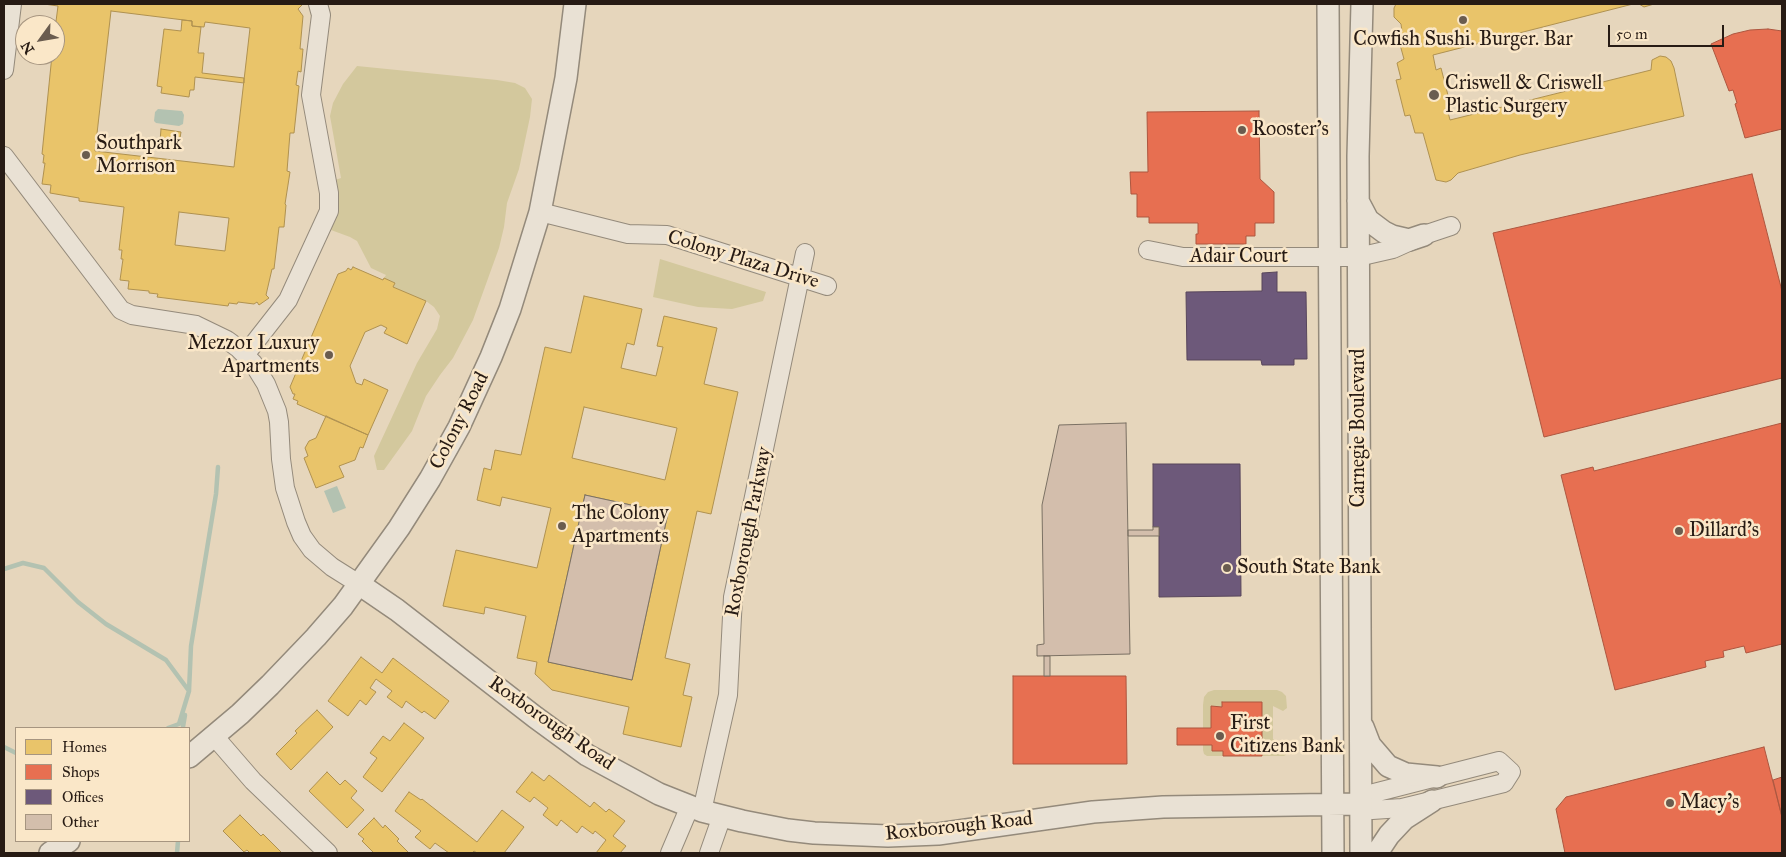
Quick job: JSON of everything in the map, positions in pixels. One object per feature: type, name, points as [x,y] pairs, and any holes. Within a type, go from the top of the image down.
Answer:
[{"type":"street","points":[[4,70],[12,4]]},
{"type":"street","name":"Colony Road","points":[[190,756],[270,686],[316,637],[359,584],[386,548],[420,496],[470,404],[510,309],[540,212],[566,78],[575,4]]},
{"type":"street","name":"Carnegie Boulevard","points":[[1328,4],[1333,853]]},
{"type":"street","name":"Carnegie Boulevard","points":[[1361,853],[1358,201],[1362,4]]},
{"type":"street","points":[[245,355],[288,300],[329,211],[329,193],[311,96],[322,8]]},
{"type":"street","points":[[4,156],[121,310],[132,316],[196,325],[227,340],[245,355],[266,384],[277,412],[285,488],[302,536],[312,550],[332,567],[359,584]]},
{"type":"street","points":[[1358,201],[1368,220],[1392,236],[1409,240],[1424,235]]},
{"type":"street","name":"Colony Plaza Drive","points":[[540,212],[628,234],[666,235],[827,286]]},
{"type":"street","name":"Adair Court","points":[[1148,250],[1182,257],[1358,257],[1394,249],[1424,235],[1451,226]]},
{"type":"street","name":"Roxborough Parkway","points":[[705,811],[728,695],[733,598],[805,253]]},
{"type":"street","name":"Roxborough Road","points":[[359,584],[397,610],[535,717],[587,754],[659,794],[705,811],[788,830],[825,834],[888,836],[938,834],[1093,812],[1163,807],[1360,804]]},
{"type":"street","points":[[1360,715],[1370,745],[1388,766],[1406,774],[1437,777]]},
{"type":"street","points":[[214,736],[253,781],[328,853]]},
{"type":"street","points":[[1499,761],[1511,772],[1504,783],[1432,801],[1378,811],[1368,809],[1360,804],[1370,794],[1499,761]]},
{"type":"street","points":[[1377,853],[1389,834],[1404,819],[1432,801]]},
{"type":"street","points":[[670,853],[705,811]]},
{"type":"street","points":[[705,811],[709,853]]},
{"type":"street","points":[[50,853],[67,842]]},
{"type":"shaded area","points":[[357,66],[515,83],[525,88],[532,99],[519,169],[507,203],[499,248],[473,320],[453,358],[426,396],[412,431],[384,470],[377,470],[374,456],[417,363],[437,329],[440,316],[434,307],[426,301],[393,287],[395,283],[384,278],[386,275],[371,268],[357,241],[331,230],[338,207],[335,180],[341,178],[330,116],[333,103],[343,84]]},
{"type":"shaded area","points":[[158,109],[182,111],[184,115],[183,124],[179,126],[156,123],[154,121],[155,112]]},
{"type":"shaded area","points":[[660,259],[766,292],[763,301],[732,309],[698,307],[653,297]]},
{"type":"shaded area","points":[[337,486],[346,508],[333,513],[324,491]]},
{"type":"shaded area","points":[[1214,690],[1277,690],[1282,692],[1286,696],[1287,708],[1283,711],[1273,706],[1273,739],[1287,747],[1287,754],[1284,756],[1207,756],[1204,754],[1204,697],[1208,692]]},
{"type":"building: Homes","name":"Southpark Morrison","points":[[44,4],[303,4],[298,9],[303,16],[300,49],[303,49],[301,72],[298,71],[296,85],[299,86],[294,133],[290,133],[287,171],[290,172],[285,204],[284,227],[279,227],[274,269],[272,269],[266,295],[269,298],[259,305],[257,302],[254,304],[238,302],[237,304],[229,303],[228,306],[157,297],[158,294],[149,293],[149,291],[128,289],[129,281],[120,280],[123,259],[121,259],[122,250],[119,250],[124,207],[79,201],[79,198],[50,193],[51,185],[42,184],[45,163],[43,163],[44,155],[42,154],[51,65],[65,65],[65,15],[57,15],[58,6]],"holes":[[[111,11],[192,21],[192,26],[204,27],[205,22],[250,28],[234,167],[95,151]],[[179,212],[229,218],[225,251],[175,245]]]},
{"type":"building: Homes","points":[[1396,4],[1633,4],[1433,55],[1436,70],[1441,68],[1451,107],[1447,108],[1450,120],[1651,70],[1652,60],[1660,56],[1666,57],[1671,61],[1674,68],[1684,116],[1520,155],[1458,173],[1446,182],[1436,180],[1423,133],[1415,133],[1410,115],[1405,116],[1396,80],[1401,79],[1397,63],[1404,59],[1397,34],[1402,31],[1401,24],[1394,17]]},
{"type":"building: Homes","points":[[1639,4],[1654,4],[1644,7]]},
{"type":"building: Homes","points":[[182,20],[192,21],[192,26],[201,27],[198,53],[204,53],[202,73],[244,78],[244,83],[195,77],[194,90],[190,90],[189,97],[161,93],[162,87],[157,86],[164,29],[181,31]]},
{"type":"building: Homes","points":[[161,129],[181,132],[179,144],[160,141]]},
{"type":"building: Homes","name":"Mezzo1 Luxury Apartments","points":[[353,267],[395,283],[393,287],[426,301],[407,344],[384,333],[387,328],[381,325],[365,332],[350,366],[356,383],[362,385],[364,379],[388,390],[368,435],[297,404],[298,401],[293,399],[295,394],[293,394],[290,387],[338,274],[346,271],[348,268],[351,270]]},
{"type":"building: Homes","name":"The Colony Apartments","points":[[584,296],[642,309],[634,345],[627,343],[621,368],[656,376],[663,347],[657,346],[664,316],[717,328],[704,384],[738,392],[711,514],[697,511],[665,658],[690,664],[683,695],[692,697],[681,747],[623,734],[629,707],[552,690],[535,674],[537,662],[517,658],[526,616],[485,607],[484,614],[443,606],[456,550],[537,568],[551,508],[502,497],[500,506],[477,500],[484,468],[491,470],[495,450],[521,455],[545,347],[571,353]],"holes":[[[584,407],[677,428],[665,480],[572,458]],[[585,495],[668,513],[632,680],[548,662]]]},
{"type":"building: Homes","points":[[326,416],[368,435],[363,448],[360,447],[355,460],[339,466],[344,477],[316,488],[304,458],[308,456],[305,448],[309,441],[316,438]]},
{"type":"building: Homes","points":[[361,657],[382,673],[393,658],[449,701],[435,719],[424,711],[422,713],[406,701],[402,708],[387,697],[392,691],[376,679],[370,688],[376,692],[366,705],[360,700],[348,716],[328,701]]},
{"type":"building: Homes","points":[[317,710],[333,727],[291,770],[276,754],[297,733],[295,731]]},
{"type":"building: Homes","points":[[404,723],[424,738],[382,792],[363,777],[377,758],[370,753],[383,736],[390,741]]},
{"type":"building: Homes","points":[[327,772],[340,785],[345,780],[357,791],[351,798],[364,810],[347,828],[309,791]]},
{"type":"building: Homes","points":[[532,772],[544,781],[549,775],[590,807],[594,802],[606,812],[609,809],[625,821],[613,836],[626,846],[620,853],[596,853],[606,840],[595,831],[593,834],[582,826],[577,833],[561,820],[557,826],[543,815],[548,808],[534,797],[530,802],[516,792]]},
{"type":"building: Homes","points":[[409,792],[422,799],[477,842],[502,810],[524,827],[504,853],[477,853],[474,851],[472,853],[449,853],[435,843],[430,849],[415,837],[421,831],[395,811]]},
{"type":"building: Homes","points":[[240,815],[282,853],[250,853],[247,850],[244,852],[223,831]]},
{"type":"building: Homes","points":[[374,818],[383,828],[385,825],[399,839],[397,841],[409,853],[374,853],[362,841],[364,839],[358,834]]},
{"type":"building: Shops","points":[[1768,29],[1782,31],[1782,129],[1745,138],[1733,90],[1729,91],[1711,44],[1733,34],[1750,30]]},
{"type":"building: Shops","points":[[1259,111],[1260,179],[1274,192],[1274,223],[1255,223],[1255,236],[1246,236],[1246,244],[1196,244],[1198,223],[1149,223],[1149,217],[1137,217],[1137,194],[1131,194],[1130,172],[1148,172],[1147,112]]},
{"type":"building: Shops","points":[[1752,174],[1782,291],[1782,378],[1544,437],[1493,233]]},
{"type":"building: Shops","name":"Dillard's","points":[[1782,423],[1782,644],[1746,653],[1744,646],[1723,651],[1724,657],[1705,661],[1706,667],[1615,690],[1561,475],[1593,467],[1594,471]]},
{"type":"building: Shops","points":[[1013,676],[1126,676],[1127,764],[1013,764]]},
{"type":"building: Shops","name":"First Citizens Bank","points":[[1222,702],[1262,702],[1262,756],[1223,756],[1223,751],[1212,751],[1212,745],[1177,745],[1177,728],[1211,728],[1211,706],[1222,707]]},
{"type":"building: Shops","name":"Macy's","points":[[1764,747],[1782,817],[1782,853],[1565,853],[1556,809],[1566,797]]},
{"type":"building: Shops","points":[[1782,777],[1782,817],[1773,780]]},
{"type":"building: Offices","points":[[1277,272],[1277,292],[1306,292],[1307,359],[1294,359],[1294,365],[1262,365],[1261,360],[1187,360],[1186,292],[1262,291],[1262,273]]},
{"type":"building: Offices","points":[[1153,464],[1240,464],[1241,596],[1159,597],[1159,527],[1153,527]]},
{"type":"building: Other","points":[[1126,423],[1130,654],[1037,656],[1037,645],[1044,644],[1042,505],[1059,425]]},
{"type":"building: Other","points":[[585,495],[668,513],[632,680],[548,662]]},
{"type":"building: Other","points":[[1153,527],[1159,527],[1159,536],[1128,536],[1128,530],[1153,530]]},
{"type":"building: Other","points":[[1044,656],[1050,656],[1050,676],[1044,676]]},
{"type":"waterway","points":[[171,727],[179,724],[189,691],[191,646],[216,494],[218,467]]},
{"type":"waterway","points":[[4,569],[23,563],[44,568],[78,602],[106,624],[166,660],[189,691]]},
{"type":"waterway","points":[[183,727],[185,715]]},
{"type":"waterway","points":[[4,747],[15,752]]},
{"type":"waterway","points":[[177,853],[178,842]]},
{"type":"place","name":"Cowfish Sushi. Burger. Bar","points":[[1463,20]]},
{"type":"place","name":"Criswell & Criswell Plastic Surgery","points":[[1434,95]]},
{"type":"place","name":"Rooster's","points":[[1242,130]]},
{"type":"place","name":"Southpark Morrison","points":[[86,155]]},
{"type":"place","name":"Mezzo1 Luxury Apartments","points":[[329,355]]},
{"type":"place","name":"The Colony Apartments","points":[[562,526]]},
{"type":"place","name":"Dillard's","points":[[1679,531]]},
{"type":"place","name":"South State Bank","points":[[1227,568]]},
{"type":"place","name":"First Citizens Bank","points":[[1220,736]]},
{"type":"place","name":"Macy's","points":[[1670,803]]}]
